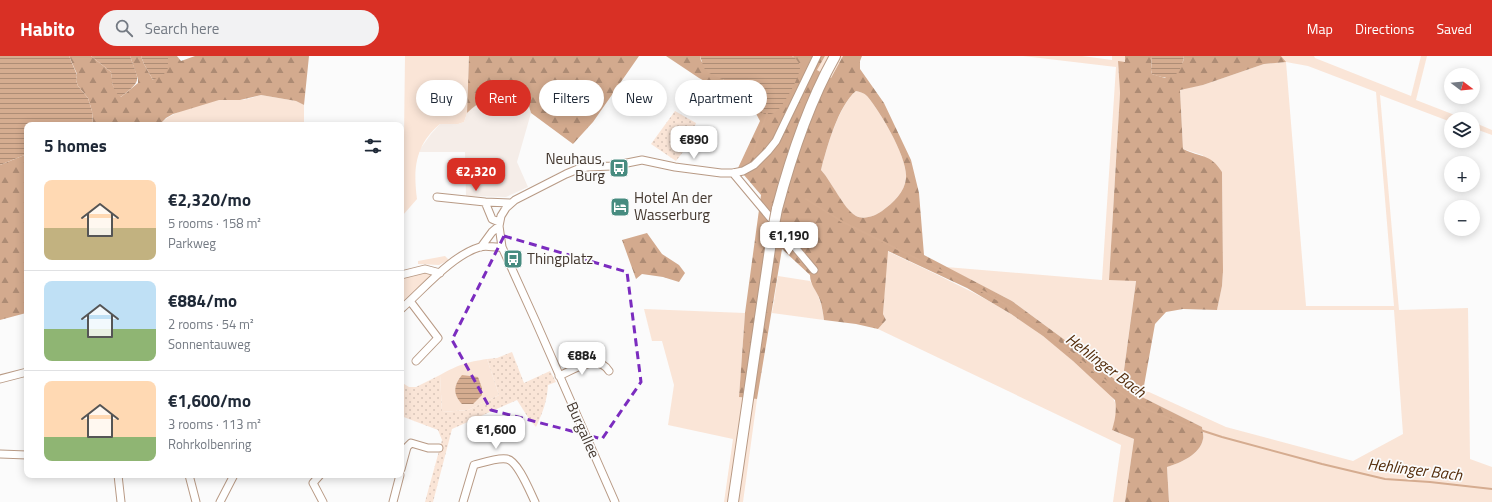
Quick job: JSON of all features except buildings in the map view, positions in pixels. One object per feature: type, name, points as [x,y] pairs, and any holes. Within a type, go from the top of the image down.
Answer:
[{"type":"street","points":[[404,306],[456,260],[481,247],[499,224],[506,208],[511,203],[520,196],[566,174],[587,167],[598,167],[642,160],[675,167],[721,173],[743,171],[754,165],[776,141],[817,56]]},
{"type":"street","points":[[733,502],[777,209],[792,155],[808,110],[835,56]]},
{"type":"street","points":[[733,173],[814,270]]},
{"type":"street","points":[[437,198],[511,203]]},
{"type":"street","points":[[485,202],[492,219],[499,224]]},
{"type":"street","name":"Burgallee","points":[[499,224],[502,247],[615,502]]},
{"type":"street","points":[[481,247],[502,247]]},
{"type":"street","points":[[404,274],[425,269],[440,273]]},
{"type":"street","points":[[410,301],[438,338],[416,361]]},
{"type":"street","points":[[559,376],[596,362],[604,365],[608,371]]},
{"type":"street","points":[[0,379],[24,373]]},
{"type":"street","points":[[404,458],[407,447],[411,443],[428,448],[439,448]]},
{"type":"street","points":[[0,454],[24,455]]},
{"type":"street","points":[[464,502],[474,465],[506,458],[511,460],[517,467],[535,502]]},
{"type":"street","points":[[118,478],[121,502]]},
{"type":"street","points":[[190,478],[196,502]]},
{"type":"street","points":[[220,502],[232,478]]},
{"type":"street","points":[[317,478],[312,484],[323,502]]},
{"type":"street","points":[[393,502],[399,478]]},
{"type":"highlighted area","points":[[504,236],[627,272],[641,382],[602,439],[491,410],[452,340]]},
{"type":"shaded area","points":[[0,56],[69,56],[77,75],[76,80],[78,86],[88,98],[92,111],[93,122],[24,122],[24,155],[0,165]]},
{"type":"shaded area","points":[[91,56],[130,56],[137,76],[136,83],[121,97],[114,89],[111,72]]},
{"type":"shaded area","points":[[141,56],[168,56],[168,68],[164,74],[153,80]]},
{"type":"shaded area","points":[[405,56],[469,56],[467,113],[467,80],[416,80],[416,116],[466,116],[464,122],[458,124],[440,124],[425,140],[416,168],[415,178],[417,199],[404,214]]},
{"type":"shaded area","points":[[700,56],[792,56],[798,61],[800,68],[794,85],[786,100],[777,111],[767,114],[767,80],[724,80],[709,73],[704,68]]},
{"type":"shaded area","points":[[825,56],[843,56],[831,78],[817,70]]},
{"type":"shaded area","points":[[1023,56],[1082,56],[1112,60],[1112,56],[1125,56],[1125,62],[1118,62],[1120,93],[1109,280],[1136,280],[1122,385],[1073,346],[1012,301],[946,267],[1102,280],[1116,67]]},
{"type":"shaded area","points":[[1152,56],[1184,56],[1183,63],[1178,73],[1174,76],[1165,77],[1152,74]]},
{"type":"shaded area","points":[[1281,56],[1314,56],[1315,58],[1411,96],[1421,56],[1427,56],[1416,100],[1447,112],[1444,112],[1444,119],[1380,95],[1399,310],[1468,308],[1470,459],[1492,467],[1492,502],[1169,502],[1167,467],[1189,458],[1198,450],[1203,438],[1202,427],[1142,397],[1142,391],[1149,392],[1226,427],[1353,461],[1403,434],[1394,310],[1217,310],[1222,286],[1223,271],[1222,172],[1202,155],[1183,149],[1180,89],[1203,85],[1264,64],[1285,62]],"holes":[[[1286,62],[1308,66],[1376,92],[1394,306],[1306,306]]]},
{"type":"shaded area","points":[[856,91],[867,96],[886,123],[903,159],[906,178],[898,197],[882,211],[873,216],[866,217],[859,217],[851,213],[821,170],[834,128],[844,107]]},
{"type":"shaded area","points":[[261,95],[296,101],[304,105],[304,122],[162,122],[178,112],[203,103],[221,100],[245,100]]},
{"type":"shaded area","points":[[475,105],[475,116],[530,116],[517,162],[528,187],[506,197],[466,196],[465,152],[418,152],[440,124],[458,124],[464,122],[467,113]]},
{"type":"shaded area","points":[[675,111],[675,116],[684,116],[696,123],[689,140],[689,144],[676,161],[651,144]]},
{"type":"shaded area","points":[[1480,125],[1492,130],[1492,135],[1480,131]]},
{"type":"shaded area","points":[[887,251],[968,290],[1025,323],[1060,350],[1110,394],[1116,407],[1116,416],[1112,430],[1134,439],[1125,502],[1113,502],[1121,445],[878,329],[886,320],[883,314]]},
{"type":"shaded area","points":[[445,256],[449,260],[439,265],[418,264],[418,261]]},
{"type":"shaded area","points":[[427,272],[432,276],[404,301],[404,276]]},
{"type":"shaded area","points":[[778,276],[810,281],[820,300],[824,320],[772,313]]},
{"type":"shaded area","points":[[644,309],[745,313],[739,397],[757,399],[743,502],[724,502],[733,439],[668,425],[674,385],[662,341],[652,341]]},
{"type":"shaded area","points":[[512,352],[524,383],[550,371],[556,382],[548,385],[547,396],[536,427],[517,400],[452,429],[433,502],[425,502],[442,440],[438,430],[404,417],[404,384],[409,387],[416,387],[440,375],[442,412],[468,410],[499,395],[487,359],[497,358]]},
{"type":"shaded area","points":[[487,359],[499,395],[468,410],[442,412],[440,375],[463,364]]},
{"type":"shaded area","points":[[462,375],[478,377],[482,388],[482,395],[473,404],[462,404],[455,393],[457,382]]},
{"type":"green space","points":[[69,56],[91,56],[111,72],[113,86],[121,97],[138,83],[130,56],[141,56],[153,80],[168,59],[168,56],[177,56],[181,61],[195,56],[309,56],[304,105],[296,101],[261,95],[240,100],[219,100],[173,114],[162,122],[93,122],[92,111],[88,98],[78,86],[76,80],[77,74]]},
{"type":"green space","points":[[469,56],[639,56],[622,80],[612,80],[612,95],[604,106],[604,80],[539,80],[539,116],[597,116],[573,144],[531,113],[531,80],[475,80],[475,107],[467,113]]},
{"type":"green space","points":[[666,56],[700,56],[701,61],[725,80],[703,80]]},
{"type":"green space","points":[[792,56],[825,56],[817,70],[831,78],[843,56],[862,56],[860,61],[860,69],[884,103],[911,160],[919,193],[924,255],[1012,301],[1073,346],[1122,385],[1136,281],[1109,280],[1120,93],[1118,61],[1125,62],[1125,56],[1152,56],[1152,74],[1165,78],[1183,62],[1184,56],[1281,56],[1286,62],[1264,64],[1203,85],[1180,90],[1183,149],[1209,159],[1218,166],[1222,172],[1223,271],[1222,286],[1217,310],[1183,309],[1166,312],[1155,324],[1142,397],[1202,427],[1203,436],[1201,445],[1194,454],[1183,461],[1167,467],[1169,502],[1125,502],[1134,439],[1112,430],[1116,408],[1115,400],[1073,361],[1043,336],[1011,314],[967,288],[888,251],[883,314],[886,320],[878,329],[856,324],[824,320],[820,300],[811,282],[810,275],[782,249],[757,399],[739,397],[745,313],[761,195],[738,168],[760,121],[757,116],[767,116],[767,93],[794,57]],"holes":[[[856,91],[867,96],[886,123],[903,159],[906,178],[898,197],[882,211],[873,216],[859,217],[851,212],[842,201],[821,170],[830,139],[844,106]]]},
{"type":"green space","points":[[24,155],[24,314],[0,320],[0,165]]},
{"type":"green space","points":[[647,233],[662,254],[679,265],[685,273],[679,282],[663,277],[642,274],[636,279],[622,240]]},
{"type":"waterway","name":"Hehlinger Bach","points":[[752,156],[766,116]]},
{"type":"waterway","name":"Hehlinger Bach","points":[[806,199],[841,221],[986,293],[1020,313],[1118,391],[1148,410],[1188,426],[1222,437],[1385,479],[1430,482],[1492,489]]},
{"type":"place","name":"Neuhaus, Burg","points":[[619,168]]},
{"type":"place","name":"Hotel An der Wasserburg","points":[[620,207]]},
{"type":"place","name":"Thingplatz","points":[[513,259]]}]
